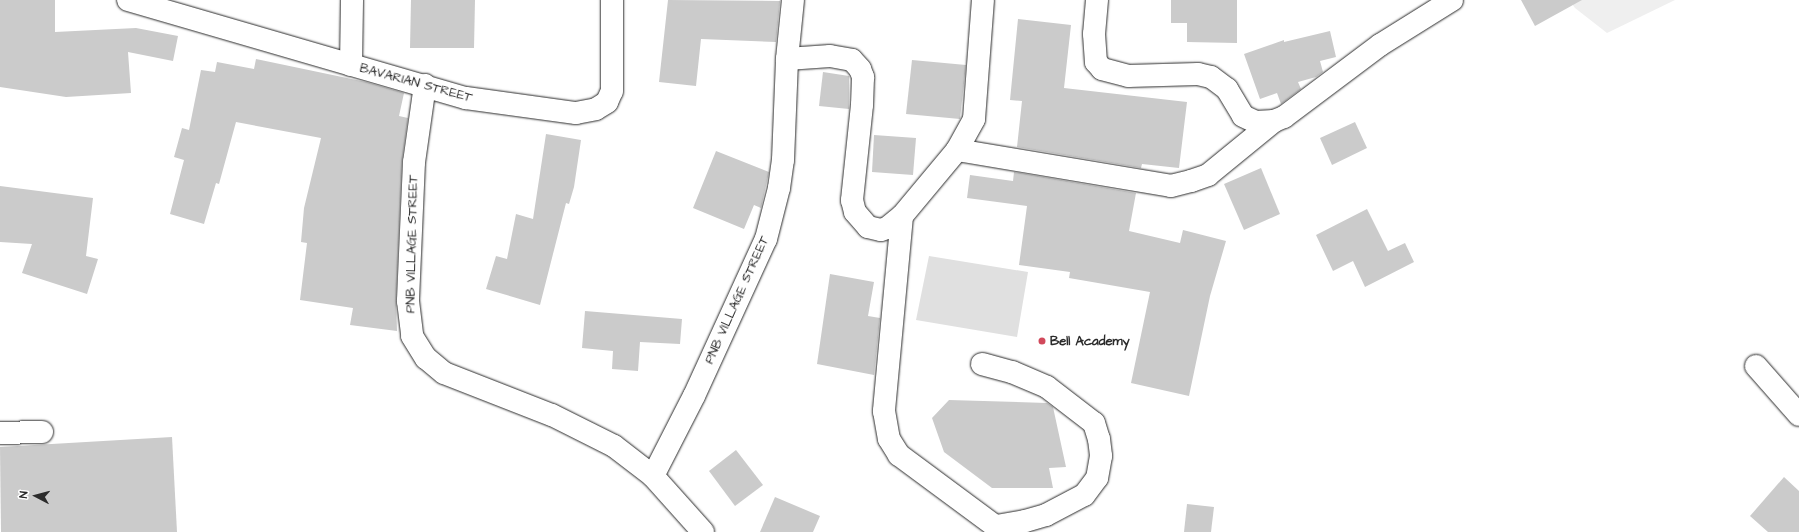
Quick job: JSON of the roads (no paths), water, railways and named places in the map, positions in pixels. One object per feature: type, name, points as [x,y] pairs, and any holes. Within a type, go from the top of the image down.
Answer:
[{"type":"street","name":"BAVARIAN STREET","points":[[128,0],[161,4],[351,65],[466,98],[576,113],[596,109],[607,102],[612,91],[612,0]]},
{"type":"street","points":[[351,65],[352,0]]},
{"type":"street","name":"PNB VILLAGE STREET","points":[[652,476],[694,396],[766,239],[780,188],[783,160],[787,59],[793,0]]},
{"type":"street","points":[[787,59],[830,56],[852,60],[860,69],[862,105],[852,200],[855,212],[868,227],[881,230],[887,228],[902,216],[957,150],[974,119],[983,0]]},
{"type":"street","points":[[1096,0],[1094,34],[1096,62],[1102,69],[1128,76],[1198,74],[1211,77],[1227,89],[1242,116],[1256,122],[1274,121]]},
{"type":"street","points":[[957,150],[1171,186],[1208,175],[1274,121],[1284,117],[1380,45],[1452,0]]},
{"type":"street","name":"PNB VILLAGE STREET","points":[[425,85],[414,162],[408,301],[412,336],[426,358],[444,373],[552,415],[614,446],[652,476],[703,532]]},
{"type":"street","points":[[902,216],[884,411],[889,439],[899,455],[1000,529],[1046,515],[1084,495],[1097,478],[1101,456],[1099,439],[1094,423],[1047,386],[1012,372],[982,364]]},
{"type":"street","points":[[1756,366],[1799,415]]},
{"type":"street","points":[[0,433],[42,432]]},
{"type":"place","name":"Bell Academy","points":[[1042,341]]}]
